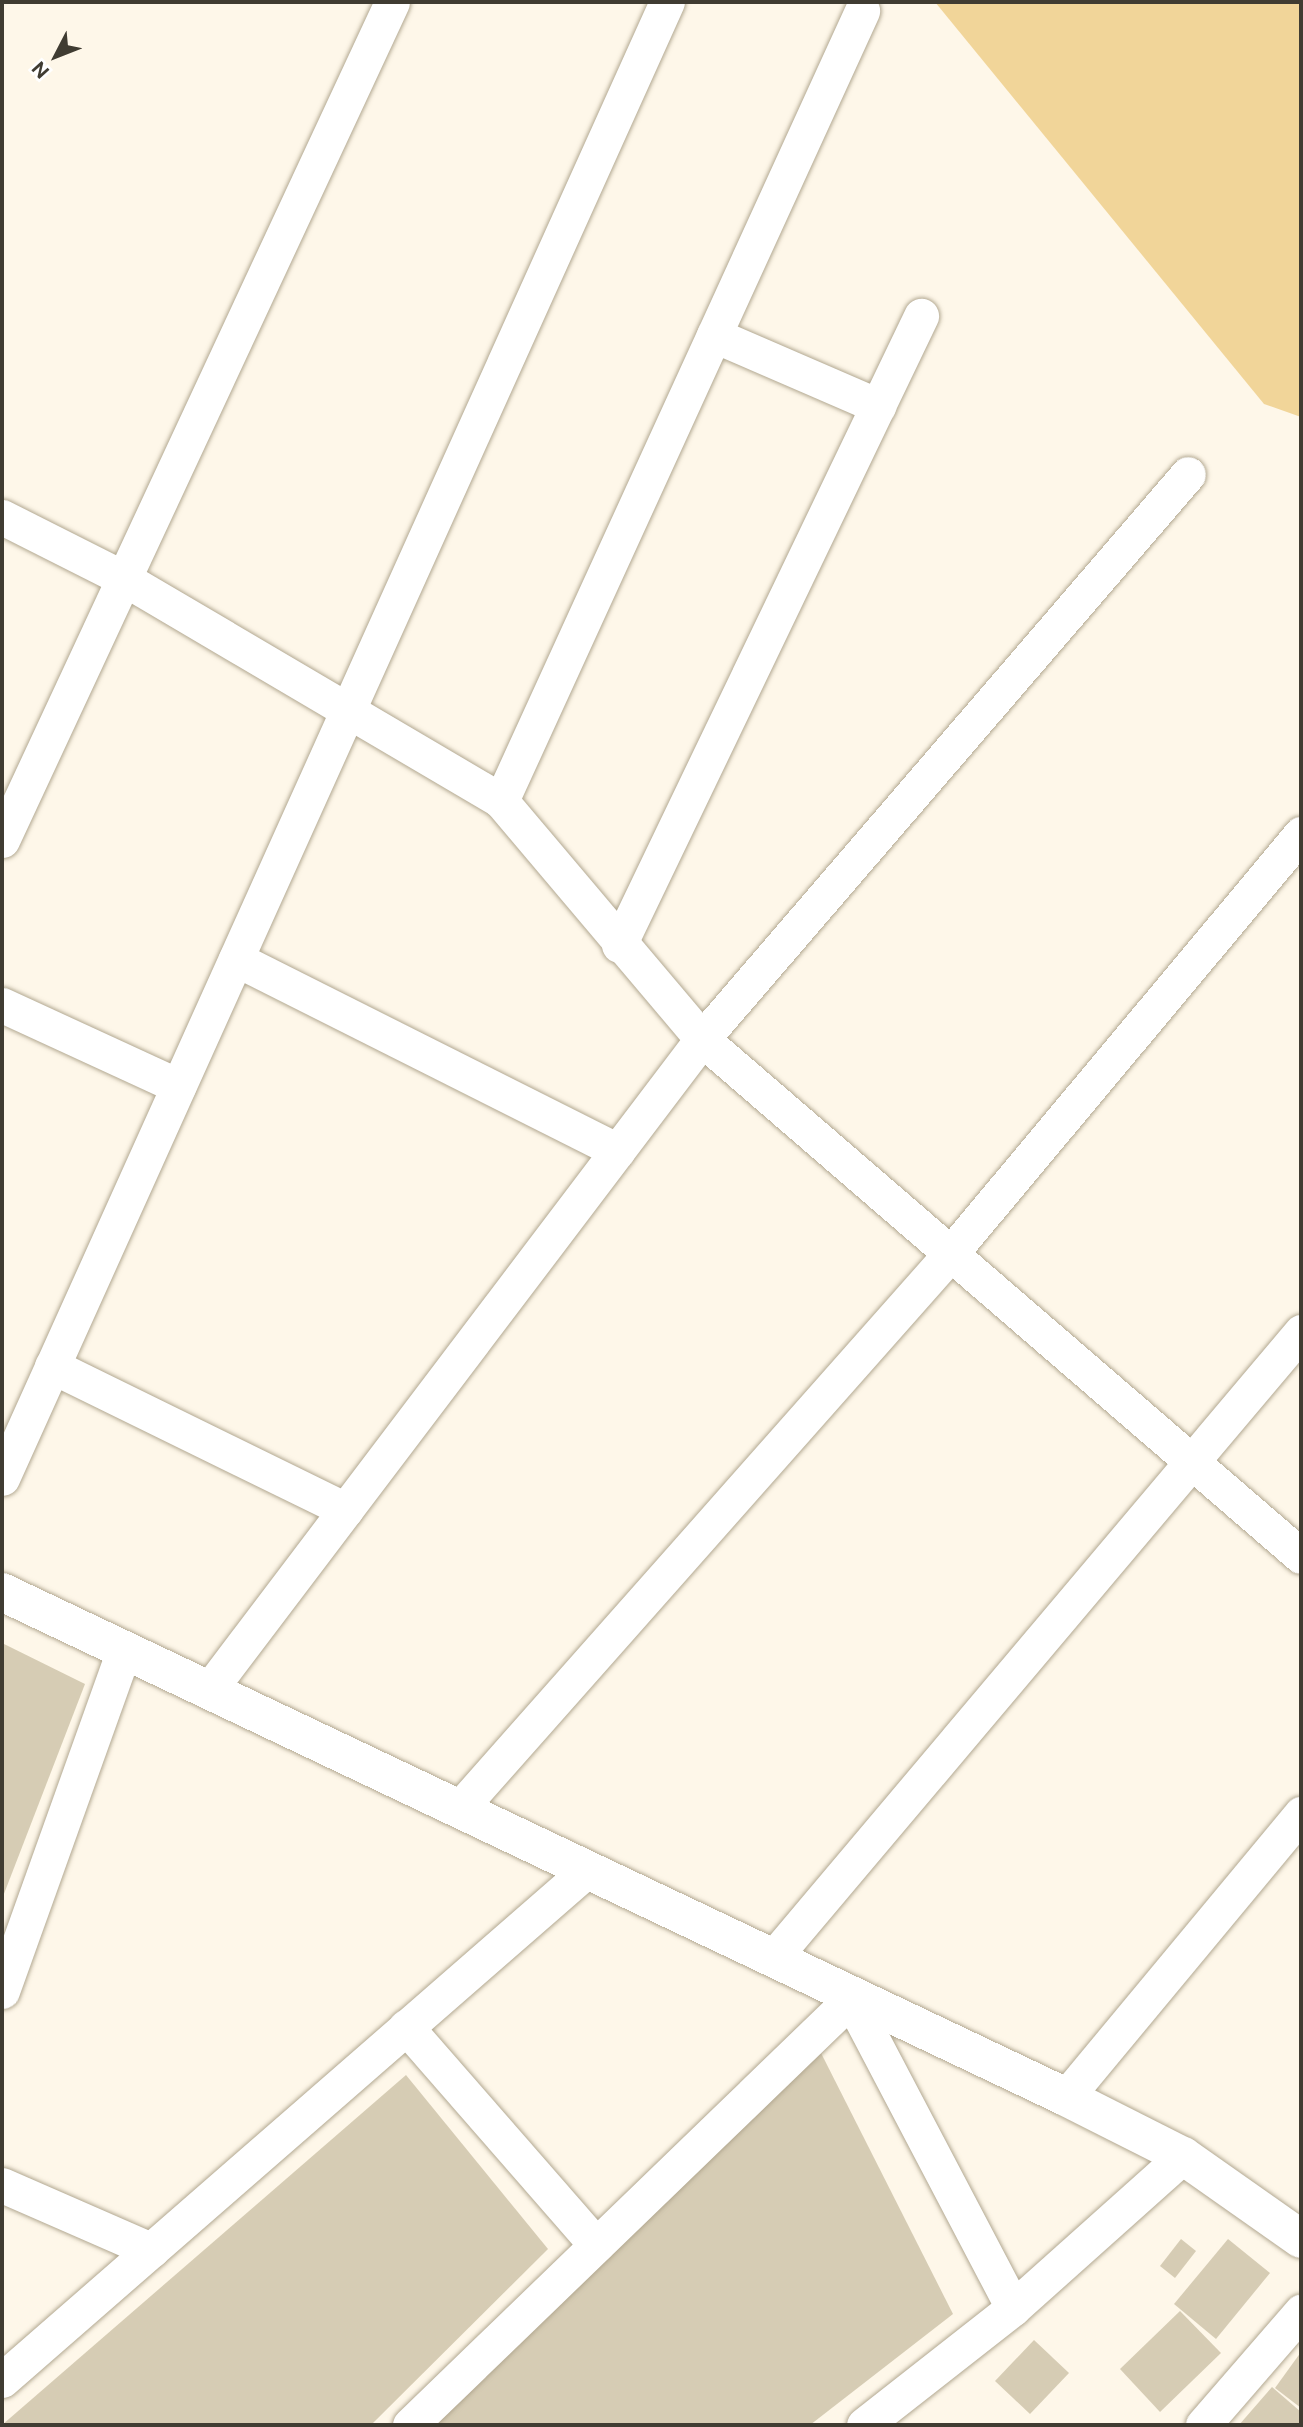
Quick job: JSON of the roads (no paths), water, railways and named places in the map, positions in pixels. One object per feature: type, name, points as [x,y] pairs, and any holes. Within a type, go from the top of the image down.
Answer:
[{"type":"street","points":[[2,840],[391,2]]},
{"type":"street","points":[[2,1478],[667,2]]},
{"type":"street","points":[[502,801],[862,11]]},
{"type":"street","points":[[619,946],[921,316]]},
{"type":"street","points":[[714,335],[878,406]]},
{"type":"street","points":[[209,1690],[702,1039],[1188,474]]},
{"type":"street","points":[[2,517],[123,578],[502,801],[619,946],[702,1039],[1301,1556]]},
{"type":"street","points":[[459,1809],[951,1253],[1301,834]]},
{"type":"street","points":[[236,959],[617,1151]]},
{"type":"street","points":[[2,1005],[178,1086]]},
{"type":"street","points":[[774,1958],[1301,1332]]},
{"type":"street","points":[[52,1366],[346,1510]]},
{"type":"street","points":[[2,1592],[774,1958],[851,1999],[1066,2097],[1183,2156],[1301,2239]]},
{"type":"street","points":[[2,1991],[124,1650]]},
{"type":"street","points":[[1066,2097],[1301,1814]]},
{"type":"street","points":[[2,2379],[587,1870]]},
{"type":"street","points":[[410,2425],[851,1999]]},
{"type":"street","points":[[851,1999],[1013,2308]]},
{"type":"street","points":[[405,2027],[596,2245]]},
{"type":"street","points":[[864,2425],[1013,2308],[1183,2156]]},
{"type":"street","points":[[2,2185],[151,2250]]},
{"type":"street","points":[[1203,2425],[1301,2312]]}]
